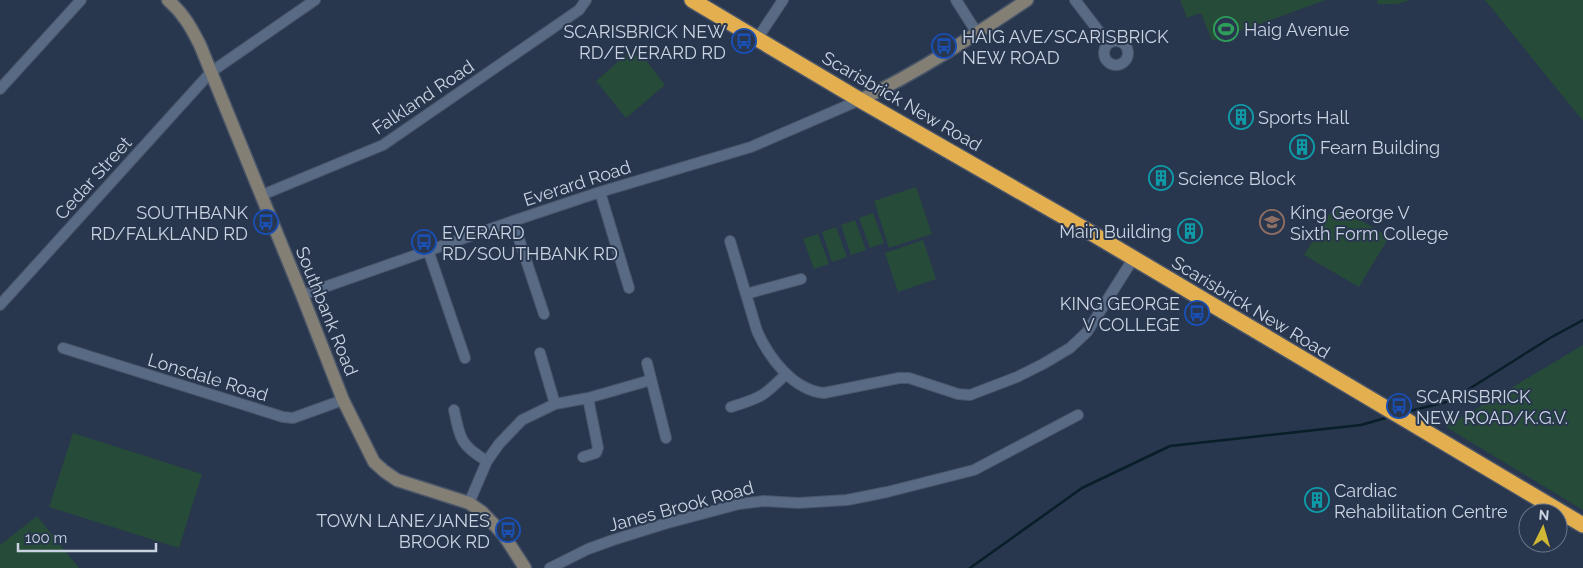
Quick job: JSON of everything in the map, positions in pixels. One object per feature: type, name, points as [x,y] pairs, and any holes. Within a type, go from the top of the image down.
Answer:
[{"type":"highway","name":"Scarisbrick New Road","points":[[692,0],[860,100],[1066,218],[1583,525]]},
{"type":"street","points":[[0,89],[81,0]]},
{"type":"street","name":"Southbank Road","points":[[168,0],[190,25],[262,195],[343,400],[374,462],[384,472],[404,483],[469,503],[482,512],[517,553],[525,568]]},
{"type":"street","name":"Cedar Street","points":[[0,305],[210,72],[315,0]]},
{"type":"street","name":"Falkland Road","points":[[262,195],[383,145],[579,10],[586,0]]},
{"type":"street","points":[[757,39],[783,0]]},
{"type":"street","points":[[956,0],[977,33]]},
{"type":"street","points":[[860,100],[890,86],[1027,0]]},
{"type":"street","points":[[1075,0],[1108,44]]},
{"type":"street","name":"Everard Road","points":[[302,295],[600,192],[751,147],[860,100]]},
{"type":"street","points":[[600,192],[629,288]]},
{"type":"street","points":[[513,221],[544,314]]},
{"type":"street","points":[[730,241],[757,331],[763,344],[786,374],[804,388],[824,393],[899,378],[909,378],[958,394],[970,395],[1017,377],[1070,348],[1088,332],[1133,259]]},
{"type":"street","points":[[428,250],[465,358]]},
{"type":"street","points":[[746,294],[801,279]]},
{"type":"street","name":"Lonsdale Road","points":[[63,348],[283,417],[293,418],[343,400]]},
{"type":"street","points":[[540,353],[555,404]]},
{"type":"street","points":[[647,362],[666,438]]},
{"type":"street","points":[[731,407],[756,400],[786,374]]},
{"type":"street","points":[[469,503],[487,461],[499,444],[522,420],[555,404],[588,398],[651,380]]},
{"type":"street","points":[[583,457],[596,452],[598,448],[588,398]]},
{"type":"street","points":[[454,410],[459,434],[465,445],[487,461]]},
{"type":"street","name":"Janes Brook Road","points":[[550,568],[588,549],[612,540],[739,504],[764,501],[798,503],[847,500],[974,470],[1078,414]]},
{"type":"green space","name":"Haig Avenue","points":[[1180,0],[1326,0],[1212,41],[1201,13],[1187,18]]},
{"type":"green space","points":[[1377,0],[1411,0],[1397,4],[1378,4]]},
{"type":"green space","points":[[1485,0],[1583,0],[1583,121]]},
{"type":"green space","points":[[629,52],[645,59],[665,85],[626,118],[596,81]]},
{"type":"green space","points":[[916,187],[932,234],[889,248],[874,201]]},
{"type":"green space","points":[[1335,205],[1389,237],[1359,287],[1304,255]]},
{"type":"green space","points":[[873,213],[884,243],[870,248],[859,218]]},
{"type":"green space","points":[[855,220],[866,250],[851,255],[841,225]]},
{"type":"green space","points":[[836,227],[847,257],[832,262],[822,232]]},
{"type":"green space","points":[[818,234],[829,264],[814,269],[803,239]]},
{"type":"green space","points":[[923,240],[936,279],[898,292],[885,253]]},
{"type":"green space","points":[[1583,345],[1583,510],[1446,427]]},
{"type":"green space","points":[[73,433],[202,474],[179,548],[49,507]]},
{"type":"green space","points":[[37,516],[79,568],[0,568],[0,545]]},
{"type":"waterway","points":[[1406,412],[1450,401],[1550,338],[1583,320]]},
{"type":"waterway","points":[[970,568],[1082,488],[1170,446],[1361,425],[1389,417]]},
{"type":"place","name":"Haig Avenue","points":[[1226,29]]},
{"type":"place","name":"SCARISBRICK NEW RD/EVERARD RD","points":[[744,41]]},
{"type":"place","name":"HAIG AVE/SCARISBRICK NEW ROAD","points":[[944,46]]},
{"type":"place","name":"Sports Hall","points":[[1241,117]]},
{"type":"place","name":"Fearn Building","points":[[1302,147]]},
{"type":"place","name":"Science Block","points":[[1161,178]]},
{"type":"place","name":"SOUTHBANK RD/FALKLAND RD","points":[[266,222]]},
{"type":"place","name":"King George V Sixth Form College","points":[[1272,222]]},
{"type":"place","name":"Main Building","points":[[1190,231]]},
{"type":"place","name":"EVERARD RD/SOUTHBANK RD","points":[[424,242]]},
{"type":"place","name":"KING GEORGE V COLLEGE","points":[[1197,313]]},
{"type":"place","name":"SCARISBRICK NEW ROAD/K.G.V.","points":[[1399,406]]},
{"type":"place","name":"Cardiac Rehabilitation Centre","points":[[1317,500]]},
{"type":"place","name":"TOWN LANE/JANES BROOK RD","points":[[508,530]]}]
